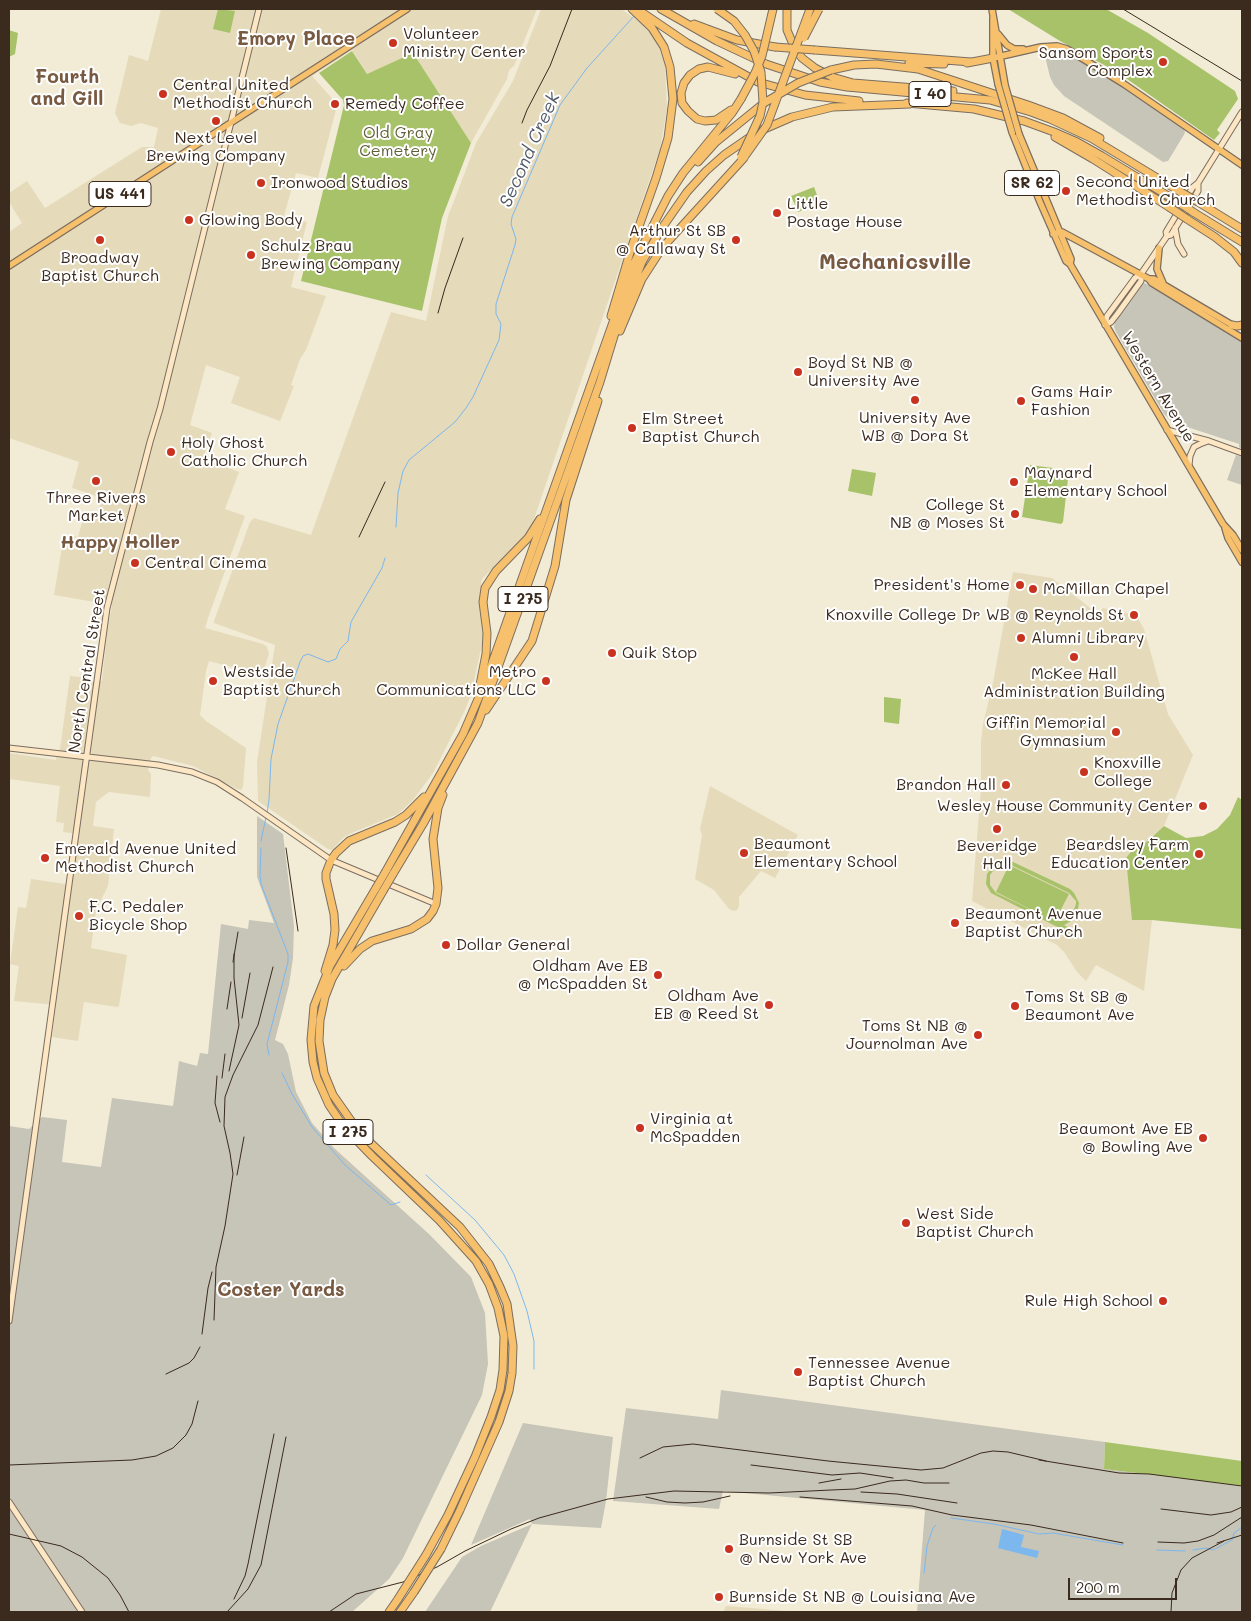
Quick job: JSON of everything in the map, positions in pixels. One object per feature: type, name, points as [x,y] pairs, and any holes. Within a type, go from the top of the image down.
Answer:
[{"type":"highway","points":[[603,362],[614,302],[656,178],[668,138],[672,115],[672,86],[668,58],[664,47],[652,28],[632,9]]},
{"type":"highway","name":"I 40","points":[[637,9],[687,43],[758,82],[804,95],[839,100],[974,109],[1024,121],[1077,142],[1242,242]]},
{"type":"highway","points":[[661,9],[685,22],[737,40],[815,50],[971,62]]},
{"type":"highway","points":[[717,9],[734,21],[745,35],[754,51],[761,72],[763,102],[760,116],[742,158]]},
{"type":"highway","points":[[603,362],[634,263],[651,228],[683,174],[740,101],[756,73],[773,9]]},
{"type":"highway","points":[[787,9],[787,30],[795,49],[802,58],[815,68],[832,77],[853,83],[941,90],[987,96],[1057,118],[1085,135]]},
{"type":"highway","points":[[603,362],[642,279],[662,248],[730,174],[766,125],[810,9]]},
{"type":"highway","points":[[783,82],[818,9]]},
{"type":"highway","name":"I 40","points":[[700,28],[766,64],[820,82],[847,87],[990,100],[1050,118],[1085,135],[1242,230]]},
{"type":"highway","points":[[669,198],[716,142],[764,103],[798,83],[831,70],[854,65],[951,64],[996,58]]},
{"type":"highway","points":[[876,64],[918,68],[1062,118],[1106,142],[1155,177]]},
{"type":"highway","points":[[740,101],[726,114],[716,120],[705,121],[688,112],[682,102],[681,93],[684,83],[690,75],[708,67],[731,72],[758,82]]},
{"type":"highway","points":[[603,362],[642,262],[675,207],[706,171],[745,140],[768,126],[799,115],[834,106],[910,104]]},
{"type":"highway","points":[[1024,121],[1093,159],[1169,207],[1215,237],[1234,252],[1242,262]]},
{"type":"highway","points":[[1232,325],[1242,325]]},
{"type":"highway","name":"I 275","points":[[389,1612],[426,1555],[448,1515],[475,1457],[500,1390],[504,1343],[498,1308],[489,1284],[476,1261],[439,1220],[357,1142],[329,1105],[317,1078],[313,1062],[311,1040],[314,1006],[330,966],[380,890],[393,874],[478,723],[599,382],[603,362]]},
{"type":"highway","points":[[478,723],[532,641],[555,566],[566,500],[599,382]]},
{"type":"highway","name":"I 275","points":[[400,1612],[441,1549],[499,1422],[509,1392],[514,1346],[507,1304],[489,1264],[460,1227],[359,1132],[333,1095],[324,1073],[319,1041],[324,1005],[332,979],[380,890],[386,871],[463,734],[477,702],[550,500],[599,382]]},
{"type":"highway","points":[[477,702],[486,654],[487,633],[483,602],[485,588],[496,571],[528,538],[550,500]]},
{"type":"highway","points":[[332,979],[360,949],[372,941],[411,929],[430,915],[436,904],[438,888],[432,839],[438,808],[452,771]]},
{"type":"highway","points":[[321,986],[333,945],[335,930],[334,914],[326,879],[330,860],[349,841],[395,822],[406,815],[418,805],[437,782]]},
{"type":"main road","name":"North Central Street","points":[[9,1321],[106,608],[160,409],[260,9]]},
{"type":"main road","name":"US 441","points":[[9,266],[407,9]]},
{"type":"main road","name":"Western Avenue","points":[[993,12],[996,24],[996,58],[1020,134],[1066,261],[1070,264],[1189,465],[1223,524],[1228,538],[1242,562]]},
{"type":"main road","name":"Western Avenue","points":[[993,12],[992,23],[998,84],[1012,132],[1056,233],[1067,250],[1070,264]]},
{"type":"main road","points":[[996,24],[1000,38],[1011,47],[1018,49],[1057,46],[1067,49],[1124,84],[1242,165]]},
{"type":"main road","points":[[996,58],[1040,47]]},
{"type":"main road","points":[[1167,236],[1166,232],[1193,187],[1198,183],[1242,112]]},
{"type":"main road","points":[[1105,325],[1107,316],[1135,278],[1141,274],[1167,236],[1171,235],[1198,191],[1198,183]]},
{"type":"main road","points":[[1175,228],[1178,244],[1184,254]]},
{"type":"main road","points":[[1056,233],[1063,232],[1141,274],[1152,283],[1242,338]]},
{"type":"main road","points":[[1067,250],[1069,243],[1078,240]]},
{"type":"main road","points":[[1159,248],[1157,269],[1164,284]]},
{"type":"main road","points":[[1149,279],[1154,279],[1164,284],[1232,325]]},
{"type":"main road","points":[[1167,430],[1210,441],[1242,453]]},
{"type":"main road","points":[[1189,465],[1194,447],[1210,441]]},
{"type":"main road","name":"Western Avenue","points":[[1223,524],[1233,535],[1242,550]]},
{"type":"main road","points":[[9,748],[158,765],[192,772],[217,782],[330,860],[436,904]]},
{"type":"main road","points":[[9,1502],[82,1612]]},
{"type":"shaded area","points":[[161,9],[537,9],[514,66],[509,70],[507,79],[471,143],[413,54],[367,74],[352,50],[312,76],[337,106],[318,178],[296,173],[284,216],[307,222],[291,287],[326,296],[306,350],[300,359],[291,385],[294,386],[280,421],[231,403],[240,377],[206,365],[190,425],[212,433],[203,458],[239,472],[225,509],[245,516],[205,628],[263,644],[267,647],[269,654],[262,675],[209,661],[206,671],[200,715],[246,748],[243,787],[241,790],[237,789],[193,766],[153,756],[148,770],[151,774],[150,797],[109,792],[96,802],[93,826],[114,829],[108,886],[96,910],[91,948],[127,955],[119,1006],[84,1002],[78,1041],[52,1037],[56,1005],[14,1001],[19,966],[10,964],[18,907],[26,908],[31,879],[72,885],[79,834],[63,832],[64,823],[56,822],[60,786],[9,779],[9,753],[56,760],[57,752],[60,749],[70,676],[88,678],[92,681],[102,681],[112,605],[54,595],[64,535],[78,537],[83,519],[95,522],[102,498],[72,488],[79,462],[9,438],[9,232],[22,223],[9,202],[9,193],[27,181],[45,208],[142,147],[154,147],[158,128],[141,123],[131,126],[120,123],[115,113],[129,55],[148,61]]},
{"type":"shaded area","points":[[541,9],[621,9],[643,24],[652,35],[665,65],[667,109],[660,149],[532,525],[519,542],[482,579],[479,598],[483,632],[482,644],[471,695],[465,710],[433,773],[413,800],[398,814],[344,837],[332,850],[328,849],[258,801],[257,762],[275,645],[214,623],[214,621],[250,522],[254,518],[311,535],[391,312],[426,321],[448,216],[476,143],[513,81]]},
{"type":"shaded area","points":[[1045,49],[1071,54],[1113,79],[1184,129],[1185,133],[1168,161],[1163,162],[1064,96],[1054,85],[1050,77],[1044,52]]},
{"type":"shaded area","points":[[1145,283],[1242,341],[1242,449],[1239,447],[1239,444],[1172,422],[1164,414],[1116,332],[1114,327],[1115,321],[1142,284]]},
{"type":"shaded area","points":[[1236,455],[1242,457],[1242,485],[1227,480]]},
{"type":"shaded area","name":"Knoxville College","points":[[1013,572],[1052,578],[1098,614],[1103,608],[1136,615],[1144,629],[1168,714],[1193,755],[1164,826],[1148,841],[1135,847],[1132,920],[1152,920],[1144,991],[1096,965],[1086,981],[1057,945],[972,901],[981,788],[983,724],[993,683]]},
{"type":"shaded area","name":"Beaumont Elementary School","points":[[710,786],[798,835],[775,878],[761,871],[739,897],[739,906],[734,911],[729,909],[714,890],[695,879],[702,835],[700,829]]},
{"type":"shaded area","name":"Coster Yards","points":[[257,816],[283,834],[294,926],[293,958],[289,985],[275,1040],[283,1044],[288,1054],[296,1092],[312,1123],[334,1148],[430,1235],[471,1277],[485,1313],[488,1364],[482,1395],[403,1558],[389,1579],[352,1612],[9,1612],[9,1126],[29,1129],[42,1117],[67,1120],[62,1162],[101,1167],[112,1098],[173,1106],[179,1061],[197,1066],[200,1053],[208,1054],[221,924],[248,929],[249,920],[274,923],[257,877]]},
{"type":"shaded area","points":[[721,1390],[1105,1442],[1104,1469],[1242,1486],[1242,1612],[917,1612],[925,1510],[723,1491],[719,1509],[613,1501],[626,1408],[718,1419]]},
{"type":"shaded area","points":[[523,1423],[613,1437],[601,1528],[532,1524],[530,1519],[471,1545]]},
{"type":"shaded area","points":[[532,1524],[490,1612],[425,1612],[462,1557],[481,1546]]},
{"type":"shaded area","points":[[727,1606],[797,1612],[724,1612]]},
{"type":"green space","points":[[218,9],[235,11],[230,33],[213,29]]},
{"type":"green space","name":"Sansom Sports Complex","points":[[1008,9],[1106,9],[1148,33],[1235,91],[1238,99],[1217,130],[1220,133],[1214,140],[1117,72],[1060,41]]},
{"type":"green space","points":[[9,30],[18,33],[15,54],[9,57]]},
{"type":"green space","name":"Old Gray Cemetery","points":[[352,51],[367,74],[413,53],[471,143],[442,218],[422,311],[301,281],[344,105],[343,100],[319,73]]},
{"type":"green space","points":[[814,187],[820,203],[798,212],[791,196]]},
{"type":"green space","points":[[1030,465],[1069,470],[1063,522],[1061,524],[1022,517]]},
{"type":"green space","points":[[852,469],[876,473],[872,496],[848,491]]},
{"type":"green space","points":[[884,697],[901,699],[899,724],[884,722]]},
{"type":"green space","points":[[1238,797],[1242,800],[1242,929],[1152,920],[1132,920],[1126,858],[1135,847],[1148,841],[1164,826],[1186,838],[1203,836],[1217,829],[1230,815]]},
{"type":"green space","points":[[1003,861],[1013,862],[1070,889],[1079,903],[1077,914],[1064,925],[1073,930],[1071,934],[991,893],[986,884],[987,874],[994,865]],"holes":[[[1009,864],[1069,893],[1076,901],[1072,915],[1065,921],[1055,921],[1069,894],[1009,865],[996,892],[1046,917],[996,893],[990,885],[990,875],[996,867]]]},
{"type":"green space","points":[[1105,1442],[1242,1461],[1242,1486],[1104,1469]]},
{"type":"water","points":[[1002,1529],[1024,1535],[1021,1547],[1039,1551],[1037,1558],[998,1548]]},
{"type":"waterway","name":"Second Creek","points":[[396,527],[398,493],[403,471],[409,460],[455,422],[466,408],[499,340],[501,324],[496,314],[496,304],[515,245],[516,239],[511,224],[512,217],[560,105],[587,68],[635,15]]},
{"type":"waterway","name":"Second Creek","points":[[267,813],[271,759],[278,724],[300,662],[303,656],[308,654],[328,662],[336,659],[340,649],[348,641],[351,622],[382,568],[385,558]]},
{"type":"waterway","name":"Second Creek","points":[[261,841],[266,817]]},
{"type":"waterway","name":"Second Creek","points":[[261,848],[261,884],[288,954],[288,962],[267,1044],[269,1055]]},
{"type":"waterway","name":"Second Creek","points":[[282,1073],[312,1127],[345,1165],[391,1205],[400,1202]]},
{"type":"waterway","points":[[426,1175],[475,1220],[504,1255],[514,1274],[527,1311],[534,1341],[534,1369]]},
{"type":"waterway","points":[[951,1518],[994,1524],[1039,1534],[1053,1533],[1123,1545]]},
{"type":"waterway","points":[[924,1573],[927,1546],[933,1528],[936,1525]]},
{"type":"waterway","points":[[1193,1550],[1206,1548],[1213,1550],[1232,1540],[1234,1533],[1242,1527]]},
{"type":"waterway","points":[[1157,1550],[1185,1551]]},
{"type":"railway","points":[[522,123],[550,66],[572,9]]},
{"type":"railway","points":[[1123,9],[1242,81]]},
{"type":"railway","points":[[438,313],[463,238]]},
{"type":"railway","points":[[359,537],[385,482]]},
{"type":"railway","points":[[286,848],[298,931]]},
{"type":"railway","points":[[233,962],[238,932]]},
{"type":"railway","points":[[229,1071],[239,1025],[234,978],[234,954]]},
{"type":"railway","points":[[214,1320],[216,1267],[233,1174],[224,1126],[225,1097],[233,1075],[258,1025],[273,967]]},
{"type":"railway","points":[[242,1018],[250,973]]},
{"type":"railway","points":[[227,1009],[231,982]]},
{"type":"railway","points":[[222,1078],[225,1054]]},
{"type":"railway","points":[[217,1076],[215,1103],[220,1122]]},
{"type":"railway","points":[[237,1175],[244,1137]]},
{"type":"railway","points":[[202,1334],[212,1272]]},
{"type":"railway","points":[[166,1374],[189,1363],[200,1347]]},
{"type":"railway","points":[[9,1465],[132,1460],[156,1456],[173,1448],[186,1435],[192,1424],[198,1401]]},
{"type":"railway","points":[[234,1599],[245,1576],[248,1564],[274,1434]]},
{"type":"railway","points":[[227,1612],[248,1589],[261,1565],[286,1437]]},
{"type":"railway","points":[[640,1458],[663,1447],[693,1444],[828,1461],[921,1470],[943,1468],[981,1453],[993,1451],[1008,1452],[1046,1461]]},
{"type":"railway","points":[[1039,1460],[1119,1473],[1149,1474],[1242,1486]]},
{"type":"railway","points":[[751,1465],[832,1475],[860,1473],[893,1478]]},
{"type":"railway","points":[[819,1483],[841,1479]]},
{"type":"railway","points":[[329,1612],[356,1594],[403,1582],[437,1567],[511,1529],[539,1518],[608,1499],[674,1491],[769,1493],[855,1489],[890,1481],[906,1480],[924,1483],[949,1483]]},
{"type":"railway","points":[[861,1492],[897,1494],[957,1503]]},
{"type":"railway","points":[[646,1497],[667,1502],[685,1503],[703,1502],[730,1496]]},
{"type":"railway","points":[[800,1497],[912,1506],[952,1515],[1031,1525],[1123,1543]]},
{"type":"railway","points":[[1161,1509],[1211,1515],[1231,1512],[1242,1507]]},
{"type":"railway","points":[[1158,1542],[1184,1543],[1198,1541],[1214,1535],[1242,1517]]},
{"type":"railway","points":[[9,1534],[61,1546],[82,1557],[108,1578],[129,1612]]},
{"type":"railway","points":[[1217,1543],[1242,1535]]},
{"type":"railway","points":[[1171,1612],[1172,1593],[1181,1570],[1192,1558],[1224,1541]]},
{"type":"place","name":"Volunteer Ministry Center","points":[[393,43]]},
{"type":"place","name":"Sansom Sports Complex","points":[[1163,62]]},
{"type":"place","name":"Central United Methodist Church","points":[[163,94]]},
{"type":"place","name":"Remedy Coffee","points":[[335,104]]},
{"type":"place","name":"Next Level Brewing Company","points":[[216,121]]},
{"type":"place","name":"Ironwood Studios","points":[[261,183]]},
{"type":"place","name":"Second United Methodist Church","points":[[1066,191]]},
{"type":"place","name":"Little Postage House","points":[[777,213]]},
{"type":"place","name":"Glowing Body","points":[[189,220]]},
{"type":"place","name":"Broadway Baptist Church","points":[[100,240]]},
{"type":"place","name":"Arthur St SB @ Callaway St","points":[[736,240]]},
{"type":"place","name":"Schulz Brau Brewing Company","points":[[251,255]]},
{"type":"place","name":"Boyd St NB @ University Ave","points":[[798,372]]},
{"type":"place","name":"University Ave WB @ Dora St","points":[[915,400]]},
{"type":"place","name":"Gams Hair Fashion","points":[[1021,401]]},
{"type":"place","name":"Elm Street Baptist Church","points":[[632,428]]},
{"type":"place","name":"Holy Ghost Catholic Church","points":[[171,452]]},
{"type":"place","name":"Three Rivers Market","points":[[96,481]]},
{"type":"place","name":"Maynard Elementary School","points":[[1014,482]]},
{"type":"place","name":"College St NB @ Moses St","points":[[1015,514]]},
{"type":"place","name":"Central Cinema","points":[[135,563]]},
{"type":"place","name":"President's Home","points":[[1020,585]]},
{"type":"place","name":"McMillan Chapel","points":[[1033,589]]},
{"type":"place","name":"Knoxville College Dr WB @ Reynolds St","points":[[1134,615]]},
{"type":"place","name":"Alumni Library","points":[[1021,638]]},
{"type":"place","name":"Quik Stop","points":[[612,653]]},
{"type":"place","name":"McKee Hall Administration Building","points":[[1074,657]]},
{"type":"place","name":"Westside Baptist Church","points":[[213,681]]},
{"type":"place","name":"Metro Communications LLC","points":[[546,681]]},
{"type":"place","name":"Giffin Memorial Gymnasium","points":[[1116,732]]},
{"type":"place","name":"Knoxville College","points":[[1084,772]]},
{"type":"place","name":"Brandon Hall","points":[[1006,785]]},
{"type":"place","name":"Wesley House Community Center","points":[[1203,806]]},
{"type":"place","name":"Beveridge Hall","points":[[997,829]]},
{"type":"place","name":"Beaumont Elementary School","points":[[744,853]]},
{"type":"place","name":"Beardsley Farm Education Center","points":[[1199,854]]},
{"type":"place","name":"Emerald Avenue United Methodist Church","points":[[45,858]]},
{"type":"place","name":"F.C. Pedaler Bicycle Shop","points":[[79,916]]},
{"type":"place","name":"Beaumont Avenue Baptist Church","points":[[955,923]]},
{"type":"place","name":"Dollar General","points":[[446,945]]},
{"type":"place","name":"Oldham Ave EB @ McSpadden St","points":[[658,975]]},
{"type":"place","name":"Oldham Ave EB @ Reed St","points":[[769,1005]]},
{"type":"place","name":"Toms St SB @ Beaumont Ave","points":[[1015,1006]]},
{"type":"place","name":"Toms St NB @ Journolman Ave","points":[[978,1035]]},
{"type":"place","name":"Virginia at McSpadden","points":[[640,1128]]},
{"type":"place","name":"Beaumont Ave EB @ Bowling Ave","points":[[1203,1138]]},
{"type":"place","name":"West Side Baptist Church","points":[[906,1223]]},
{"type":"place","name":"Rule High School","points":[[1163,1301]]},
{"type":"place","name":"Tennessee Avenue Baptist Church","points":[[798,1372]]},
{"type":"place","name":"Burnside St SB @ New York Ave","points":[[729,1549]]},
{"type":"place","name":"Burnside St NB @ Louisiana Ave","points":[[719,1597]]},
{"type":"district","name":"Emory Place","points":[[296,39]]},
{"type":"district","name":"Fourth and Gill","points":[[67,88]]},
{"type":"district","name":"Mechanicsville","points":[[895,263]]},
{"type":"district","name":"Happy Holler","points":[[120,542]]},
{"type":"district","name":"Coster Yards","points":[[281,1290]]}]
